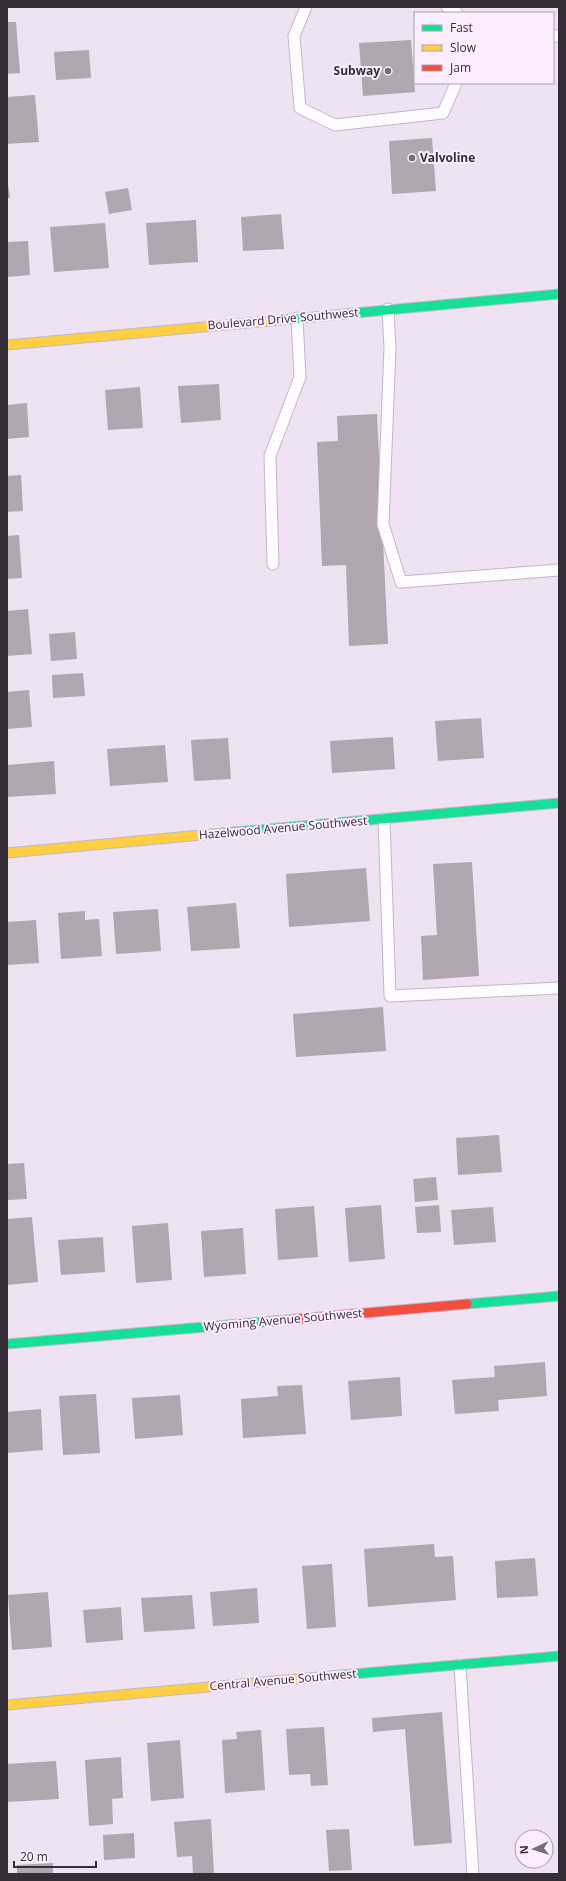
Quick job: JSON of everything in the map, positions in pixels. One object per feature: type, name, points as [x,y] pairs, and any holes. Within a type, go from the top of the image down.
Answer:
[{"type":"street","name":"Boulevard Drive Southwest","points":[[7,345],[559,294]]},
{"type":"street","name":"Hazelwood Avenue Southwest","points":[[7,853],[559,803]]},
{"type":"street","name":"Wyoming Avenue Southwest","points":[[7,1344],[559,1296]]},
{"type":"street","name":"Central Avenue Southwest","points":[[7,1705],[559,1656]]},
{"type":"lane","points":[[306,7],[294,36],[300,108],[335,125],[443,113],[456,84]]},
{"type":"lane","points":[[388,309],[390,348],[383,524],[401,582],[559,570]]},
{"type":"lane","points":[[274,564],[270,456],[300,377],[297,318]]},
{"type":"lane","points":[[384,819],[390,996],[559,988]]},
{"type":"lane","points":[[460,1665],[473,1874]]},
{"type":"building","points":[[7,22],[16,22],[20,73],[7,74]]},
{"type":"building","points":[[411,40],[415,92],[363,96],[359,43]]},
{"type":"building","points":[[89,50],[91,78],[56,80],[54,52]]},
{"type":"building","points":[[35,95],[39,142],[7,144],[7,97]]},
{"type":"building","points":[[432,138],[436,191],[392,194],[389,141]]},
{"type":"building","points":[[7,177],[10,198],[7,198]]},
{"type":"building","points":[[128,188],[132,210],[109,214],[105,192]]},
{"type":"building","points":[[281,214],[284,249],[243,251],[241,217]]},
{"type":"building","points":[[196,220],[198,262],[149,265],[146,223]]},
{"type":"building","points":[[105,223],[109,268],[54,272],[50,227]]},
{"type":"building","points":[[28,241],[30,275],[7,277],[7,242]]},
{"type":"building","points":[[219,384],[221,420],[181,423],[178,386]]},
{"type":"building","points":[[140,387],[143,428],[108,430],[105,390]]},
{"type":"building","points":[[27,403],[29,437],[7,439],[7,405]]},
{"type":"building","points":[[377,414],[388,644],[349,646],[346,565],[322,566],[317,442],[338,441],[337,416]]},
{"type":"building","points":[[21,475],[23,511],[7,512],[7,476]]},
{"type":"building","points":[[19,535],[22,578],[7,579],[7,536]]},
{"type":"building","points":[[28,609],[32,654],[7,656],[7,611]]},
{"type":"building","points":[[75,632],[77,659],[51,661],[49,634]]},
{"type":"building","points":[[83,673],[85,696],[53,698],[52,675]]},
{"type":"building","points":[[29,690],[32,727],[7,729],[7,692]]},
{"type":"building","points":[[481,718],[484,758],[438,761],[435,721]]},
{"type":"building","points":[[393,737],[395,769],[332,773],[330,741]]},
{"type":"building","points":[[228,738],[231,779],[194,781],[191,740]]},
{"type":"building","points":[[165,745],[168,782],[110,786],[107,749]]},
{"type":"building","points":[[54,761],[56,794],[7,797],[7,765]]},
{"type":"building","points":[[472,862],[479,976],[423,980],[421,936],[437,935],[433,864]]},
{"type":"building","points":[[366,868],[370,921],[289,927],[286,874]]},
{"type":"building","points":[[236,903],[240,948],[191,951],[187,907]]},
{"type":"building","points":[[158,909],[161,951],[116,954],[113,912]]},
{"type":"building","points":[[85,911],[85,920],[99,919],[102,956],[61,959],[58,913]]},
{"type":"building","points":[[36,920],[39,963],[7,965],[7,922]]},
{"type":"building","points":[[383,1007],[386,1051],[296,1057],[293,1014]]},
{"type":"building","points":[[499,1135],[502,1172],[458,1175],[456,1138]]},
{"type":"building","points":[[24,1163],[27,1199],[7,1200],[7,1164]]},
{"type":"building","points":[[436,1177],[438,1200],[415,1202],[413,1179]]},
{"type":"building","points":[[381,1205],[385,1259],[349,1262],[345,1208]]},
{"type":"building","points":[[439,1205],[441,1232],[417,1233],[415,1207]]},
{"type":"building","points":[[314,1206],[318,1257],[278,1260],[275,1209]]},
{"type":"building","points":[[493,1207],[496,1242],[454,1245],[451,1210]]},
{"type":"building","points":[[32,1217],[38,1282],[7,1285],[7,1219]]},
{"type":"building","points":[[168,1223],[172,1280],[136,1283],[132,1226]]},
{"type":"building","points":[[243,1228],[246,1274],[204,1277],[201,1231]]},
{"type":"building","points":[[103,1237],[105,1272],[61,1275],[58,1240]]},
{"type":"building","points":[[545,1362],[547,1396],[498,1400],[499,1411],[455,1414],[452,1380],[495,1377],[494,1366]]},
{"type":"building","points":[[400,1377],[402,1416],[351,1420],[348,1381]]},
{"type":"building","points":[[302,1385],[306,1434],[243,1438],[241,1399],[278,1396],[277,1386]]},
{"type":"building","points":[[96,1394],[100,1453],[63,1455],[59,1396]]},
{"type":"building","points":[[180,1395],[183,1435],[135,1439],[132,1398]]},
{"type":"building","points":[[41,1409],[43,1450],[7,1453],[7,1412]]},
{"type":"building","points":[[434,1544],[435,1557],[453,1556],[456,1600],[368,1607],[364,1549]]},
{"type":"building","points":[[535,1558],[538,1596],[497,1598],[495,1561]]},
{"type":"building","points":[[332,1564],[336,1627],[307,1629],[302,1566]]},
{"type":"building","points":[[257,1588],[259,1623],[213,1626],[210,1592]]},
{"type":"building","points":[[48,1592],[52,1647],[12,1650],[8,1595]]},
{"type":"building","points":[[192,1595],[195,1629],[144,1632],[141,1598]]},
{"type":"building","points":[[121,1607],[123,1640],[86,1643],[83,1610]]},
{"type":"building","points":[[442,1712],[452,1843],[414,1846],[405,1729],[373,1732],[372,1718]]},
{"type":"building","points":[[324,1727],[328,1785],[311,1786],[310,1774],[289,1775],[286,1729]]},
{"type":"building","points":[[261,1730],[265,1790],[225,1793],[222,1740],[237,1739],[236,1732]]},
{"type":"building","points":[[180,1740],[184,1798],[151,1801],[147,1743]]},
{"type":"building","points":[[121,1757],[123,1798],[112,1799],[113,1824],[89,1826],[85,1760]]},
{"type":"building","points":[[56,1761],[59,1799],[7,1802],[7,1764]]},
{"type":"building","points":[[211,1819],[214,1874],[193,1874],[192,1856],[177,1857],[174,1822]]},
{"type":"building","points":[[349,1829],[352,1870],[329,1871],[326,1830]]},
{"type":"building","points":[[134,1833],[135,1858],[104,1860],[103,1835]]},
{"type":"building","points":[[53,1863],[53,1874],[17,1874],[17,1865]]},
{"type":"traffic: fast","points":[[270,321],[559,294]]},
{"type":"traffic: fast","points":[[223,833],[559,803]]},
{"type":"traffic: fast","points":[[467,1304],[559,1296]]},
{"type":"traffic: fast","points":[[7,1344],[275,1321]]},
{"type":"traffic: fast","points":[[342,1675],[559,1656]]},
{"type":"traffic: slow","points":[[7,345],[270,321]]},
{"type":"traffic: slow","points":[[7,853],[223,833]]},
{"type":"traffic: slow","points":[[7,1705],[342,1675]]},
{"type":"traffic: jam","points":[[275,1321],[467,1304]]},
{"type":"place","name":"Subway","points":[[388,71]]},
{"type":"place","name":"Valvoline","points":[[412,158]]}]
